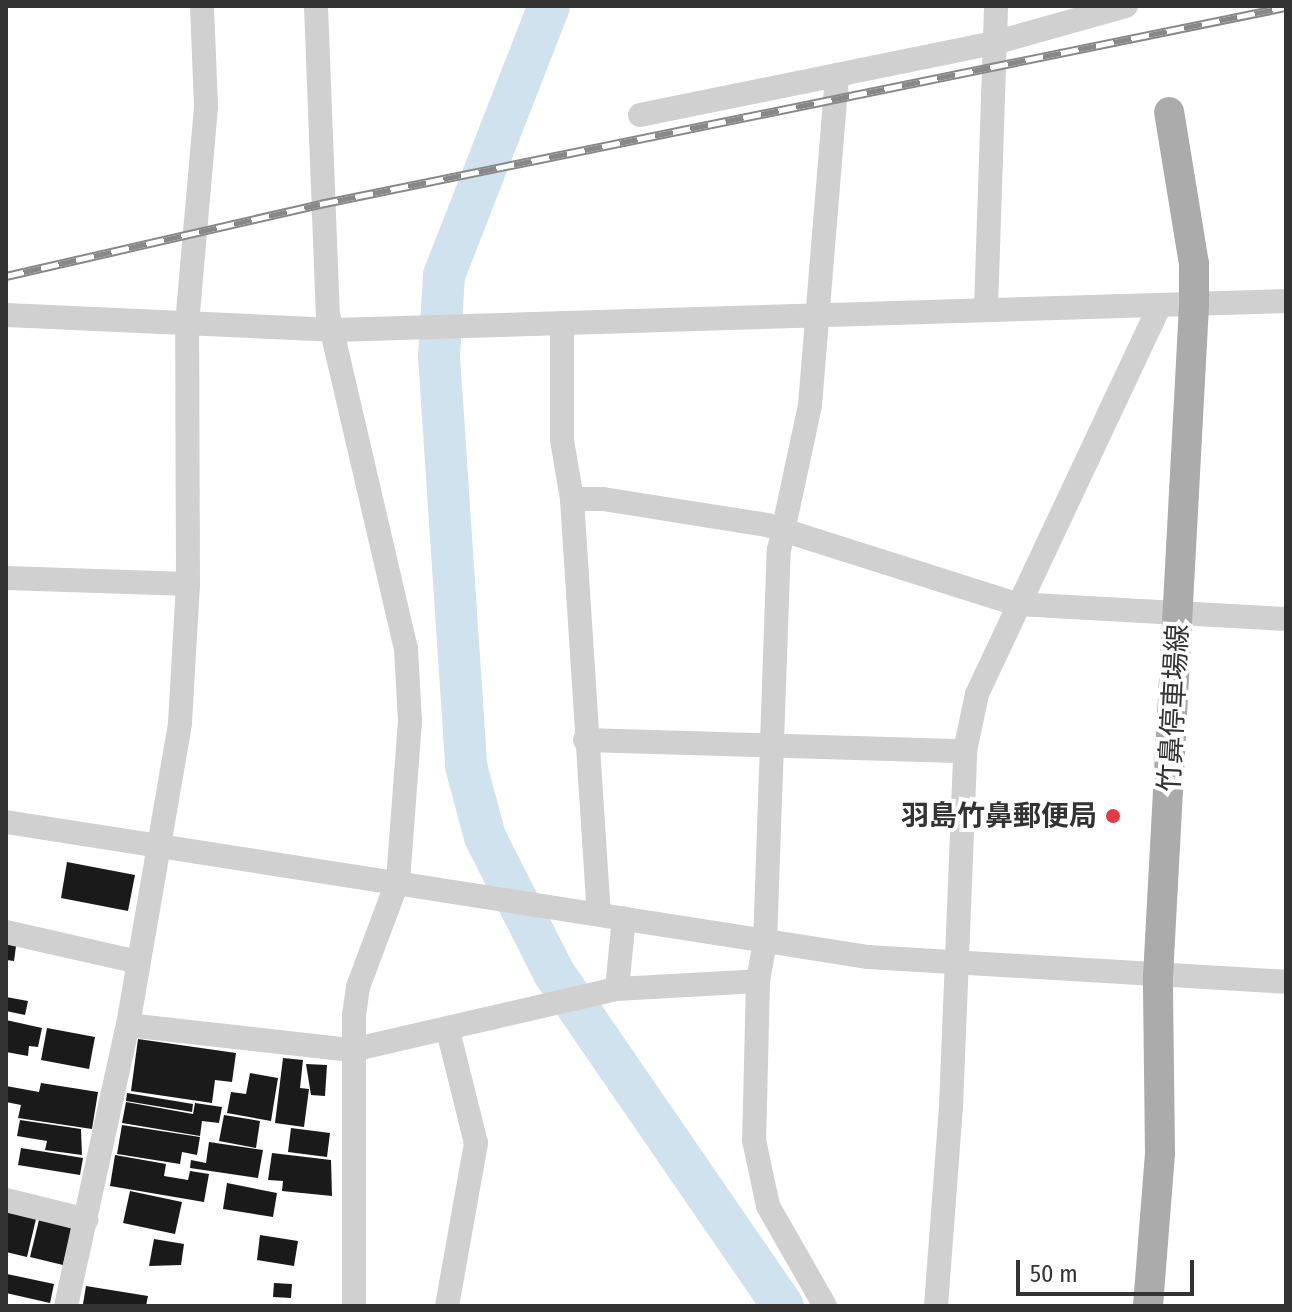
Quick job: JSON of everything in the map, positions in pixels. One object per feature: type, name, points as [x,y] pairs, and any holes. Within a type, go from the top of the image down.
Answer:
[{"type":"main road","name":"竹鼻停車場線","points":[[1148,1306],[1160,1153],[1158,977],[1180,613],[1194,305],[1194,264],[1169,112]]},
{"type":"street","points":[[66,1306],[128,1025],[180,723],[188,584],[187,324],[206,106],[202,6]]},
{"type":"street","points":[[316,6],[320,204],[328,314],[406,648],[410,721],[398,880],[358,987],[352,1050],[354,1306]]},
{"type":"street","points":[[986,309],[996,6]]},
{"type":"street","points":[[640,115],[994,43],[1126,6]]},
{"type":"street","points":[[825,1306],[768,1206],[754,1140],[758,981],[765,943],[781,531],[810,405],[837,75]]},
{"type":"street","points":[[6,315],[334,330],[1286,301]]},
{"type":"street","points":[[936,1306],[965,751],[977,694],[1016,604],[1160,305]]},
{"type":"street","points":[[562,323],[562,440],[572,499],[585,740],[599,914]]},
{"type":"street","points":[[572,499],[603,499],[781,531],[1016,604],[1286,619]]},
{"type":"street","points":[[6,578],[188,584]]},
{"type":"street","points":[[585,740],[965,751]]},
{"type":"street","points":[[6,822],[159,842],[398,880],[765,943],[956,964],[1286,982]]},
{"type":"street","points":[[605,992],[624,918]]},
{"type":"street","points":[[6,932],[138,962]]},
{"type":"street","points":[[128,1025],[352,1050],[448,1031],[552,1002],[605,992],[758,981]]},
{"type":"street","points":[[447,1306],[476,1143],[448,1031]]},
{"type":"street","points":[[6,1200],[87,1220]]},
{"type":"building","points":[[67,862],[135,875],[128,911],[61,898]]},
{"type":"building","points":[[6,944],[16,946],[14,961],[6,960]]},
{"type":"building","points":[[6,997],[28,1001],[25,1015],[6,1011]]},
{"type":"building","points":[[6,1020],[42,1028],[38,1047],[29,1046],[28,1056],[6,1052]]},
{"type":"building","points":[[47,1028],[95,1037],[89,1069],[41,1060]]},
{"type":"building","points":[[138,1039],[236,1053],[232,1082],[215,1080],[212,1103],[131,1091]]},
{"type":"building","points":[[283,1058],[303,1060],[300,1088],[309,1089],[304,1127],[275,1123]]},
{"type":"building","points":[[306,1064],[327,1065],[325,1096],[311,1095]]},
{"type":"building","points":[[250,1073],[278,1078],[271,1121],[227,1113],[231,1092],[246,1094]]},
{"type":"building","points":[[41,1083],[98,1092],[92,1129],[18,1118],[21,1105],[6,1102],[6,1086],[39,1092]]},
{"type":"building","points":[[127,1093],[193,1104],[192,1112],[126,1101]]},
{"type":"building","points":[[126,1102],[193,1114],[195,1103],[222,1107],[219,1123],[202,1121],[200,1136],[122,1123]]},
{"type":"building","points":[[224,1115],[260,1121],[256,1148],[219,1141]]},
{"type":"building","points":[[20,1120],[81,1129],[82,1155],[45,1150],[47,1141],[17,1136]]},
{"type":"building","points":[[122,1125],[200,1137],[197,1155],[182,1152],[180,1164],[117,1154]]},
{"type":"building","points":[[291,1128],[330,1133],[327,1157],[288,1152]]},
{"type":"building","points":[[209,1142],[263,1150],[258,1178],[190,1168],[191,1160],[206,1163]]},
{"type":"building","points":[[21,1148],[83,1158],[80,1175],[18,1165]]},
{"type":"building","points":[[272,1153],[331,1160],[332,1196],[282,1191],[283,1181],[268,1180]]},
{"type":"building","points":[[115,1155],[166,1164],[164,1176],[188,1180],[190,1171],[209,1174],[204,1202],[110,1186]]},
{"type":"building","points":[[227,1183],[277,1193],[273,1217],[223,1209]]},
{"type":"building","points":[[130,1191],[182,1202],[175,1234],[123,1223]]},
{"type":"building","points":[[6,1212],[36,1219],[27,1257],[6,1252]]},
{"type":"building","points":[[39,1220],[72,1227],[63,1265],[30,1257]]},
{"type":"building","points":[[260,1235],[298,1241],[294,1266],[257,1260]]},
{"type":"building","points":[[154,1239],[184,1244],[181,1265],[149,1266]]},
{"type":"building","points":[[7,1274],[54,1284],[50,1303],[6,1293]]},
{"type":"building","points":[[274,1283],[292,1284],[291,1298],[273,1297]]},
{"type":"building","points":[[86,1286],[148,1296],[146,1306],[83,1304]]},
{"type":"waterway","points":[[549,6],[444,275],[439,356],[466,766],[485,837],[554,973],[783,1306]]},
{"type":"railway","points":[[6,276],[320,204],[1286,7]]},
{"type":"place","name":"羽島竹鼻郵便局","points":[[1113,816]]}]
